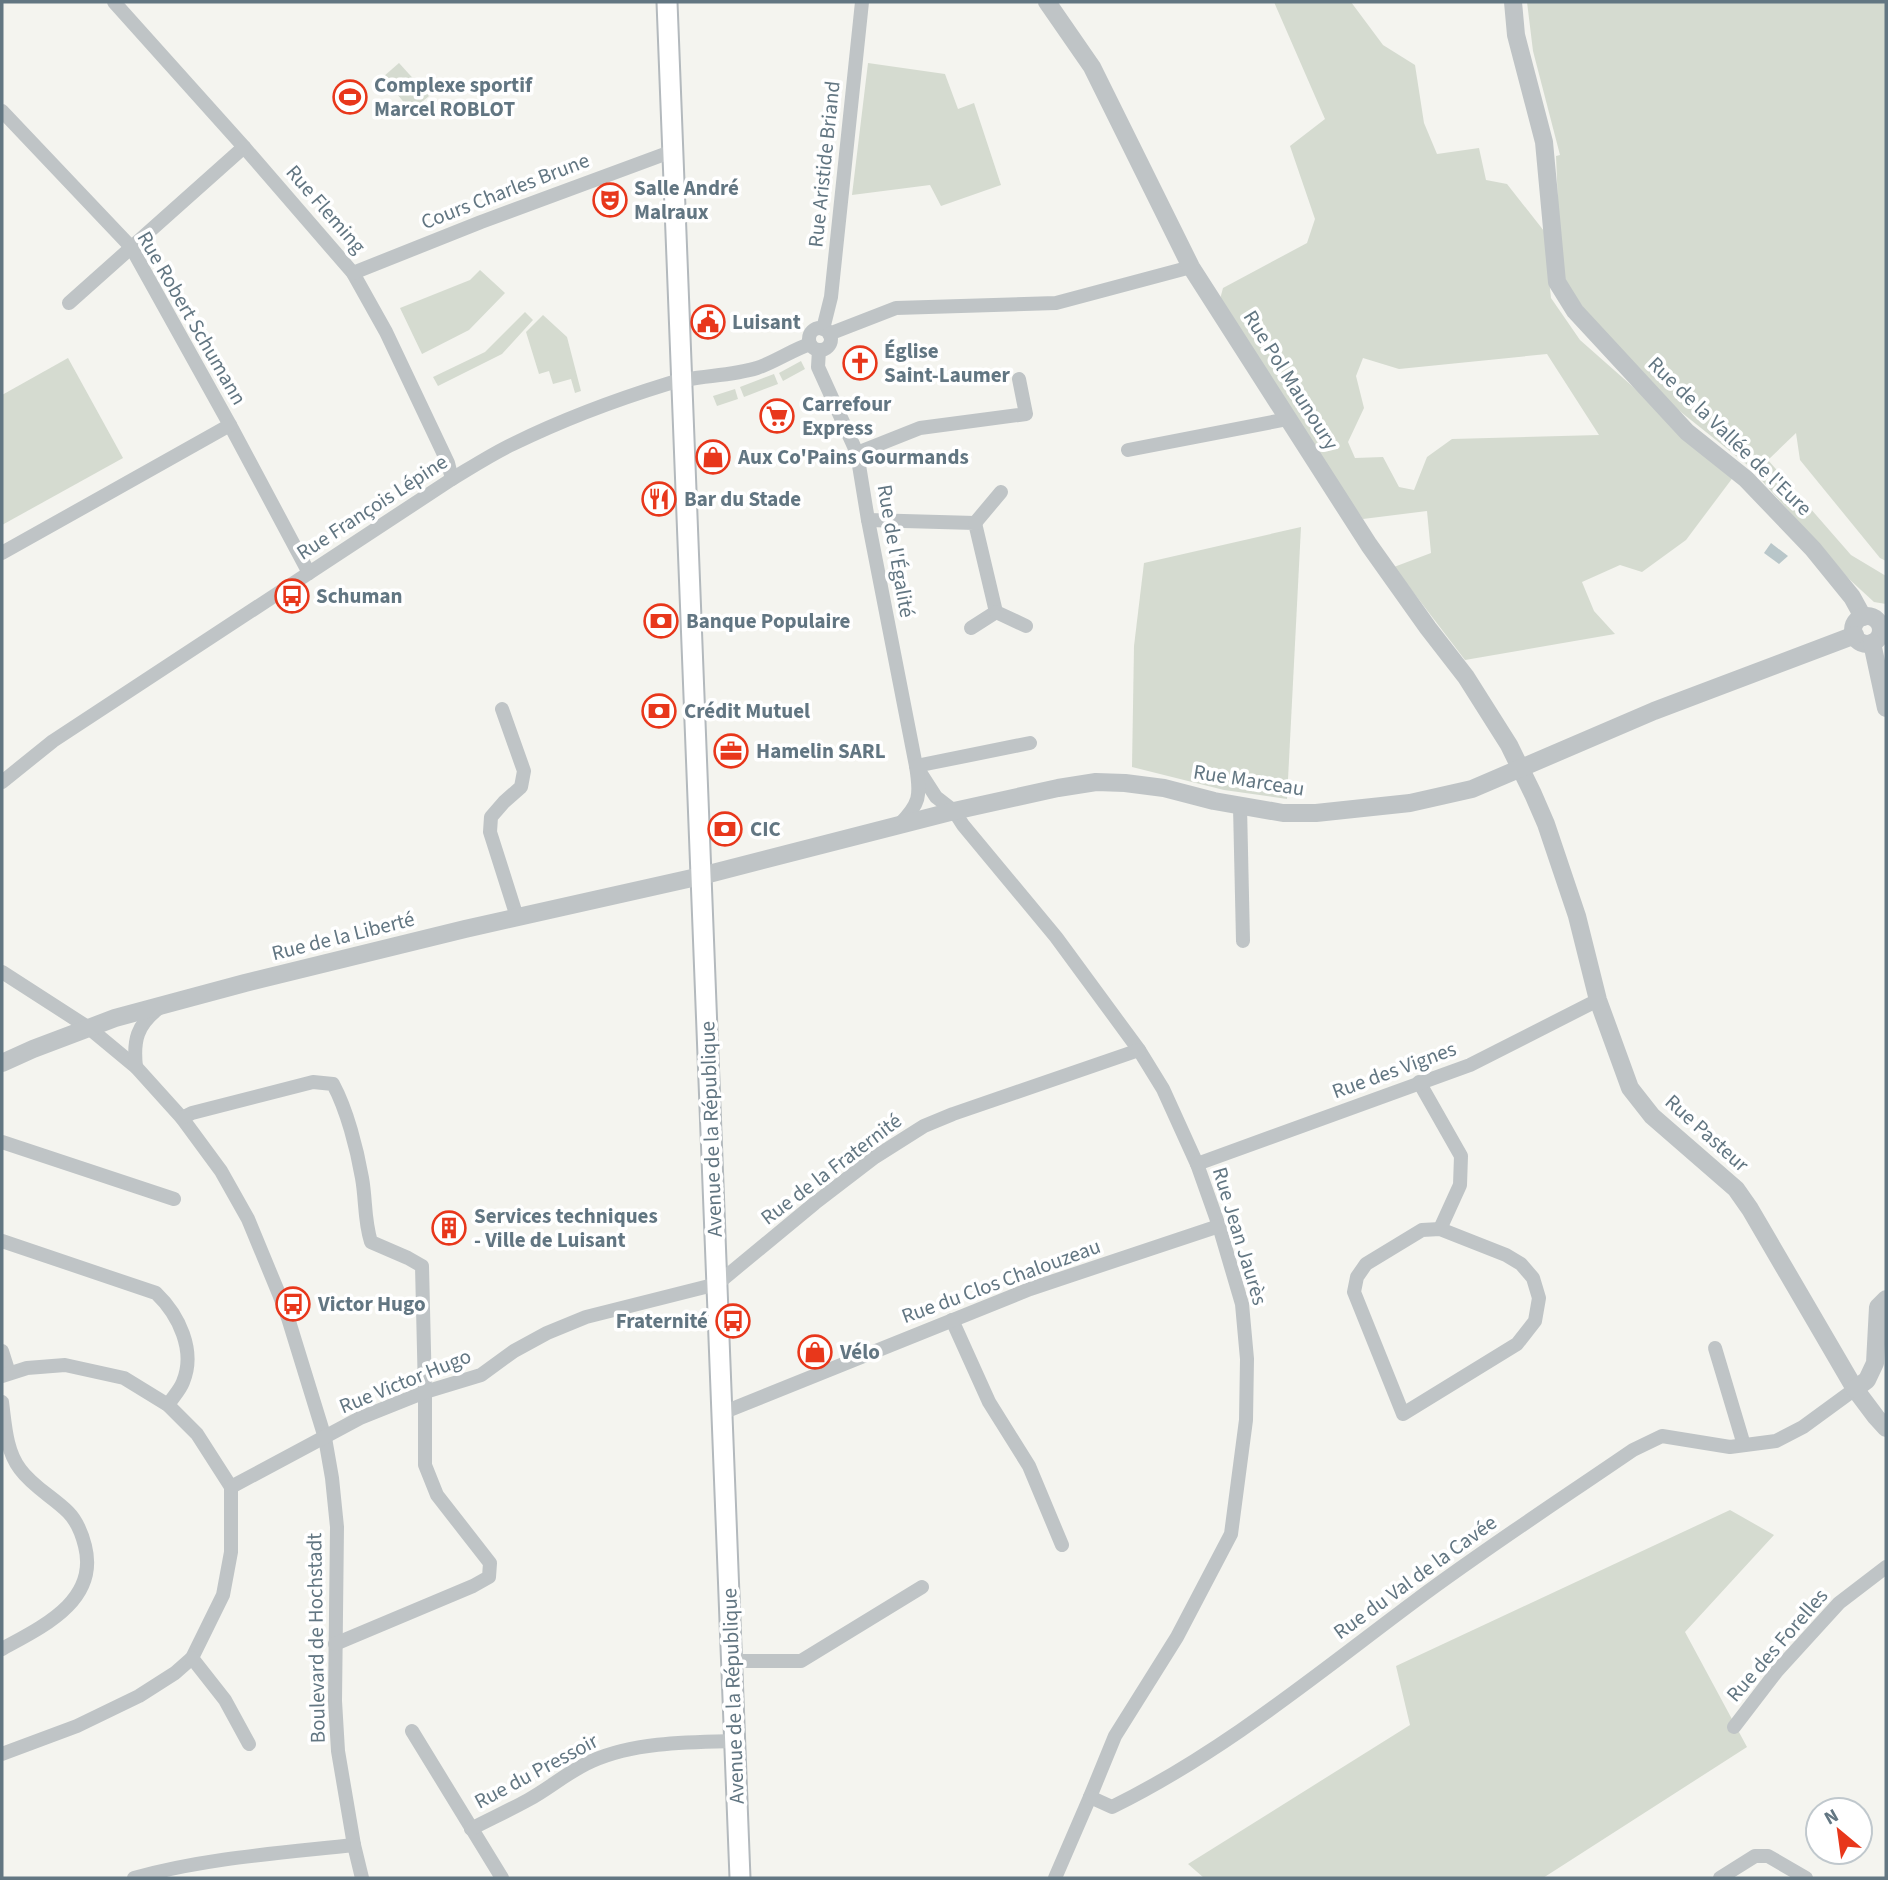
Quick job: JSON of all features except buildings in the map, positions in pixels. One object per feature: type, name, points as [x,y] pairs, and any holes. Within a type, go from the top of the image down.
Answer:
[{"type":"main road","name":"Avenue de la République","points":[[667,2],[740,1878]]},
{"type":"street","name":"Rue Fleming","points":[[114,2],[353,273],[386,332],[448,463],[452,479]]},
{"type":"street","name":"Rue Aristide Briand","points":[[814,347],[825,349],[830,344],[826,332],[862,2]]},
{"type":"street","name":"Rue Pol Maunoury","points":[[1047,2],[1092,67],[1191,267],[1369,545],[1466,677],[1521,768]]},
{"type":"street","name":"Rue de la Vallée de l'Eure","points":[[1513,2],[1516,35],[1544,142],[1557,282],[1575,312],[1687,432],[1746,479],[1813,549],[1852,597],[1863,617]]},
{"type":"street","name":"Rue Robert Schumann","points":[[2,110],[131,247],[309,573]]},
{"type":"street","points":[[69,303],[244,147]]},
{"type":"street","name":"Cours Charles Brune","points":[[353,273],[673,151]]},
{"type":"street","points":[[826,332],[896,308],[1056,303],[1191,267]]},
{"type":"street","name":"Rue François Lépine","points":[[2,782],[53,741],[452,479],[511,444],[577,415],[669,383],[740,373],[758,368],[797,348],[814,347]]},
{"type":"street","name":"Rue de l'Égalité","points":[[814,347],[818,367],[857,453],[916,766],[919,787],[914,810],[899,825]]},
{"type":"street","points":[[857,453],[920,428],[1026,414],[1019,379]]},
{"type":"street","points":[[1128,450],[1288,419]]},
{"type":"street","points":[[2,553],[230,425]]},
{"type":"street","points":[[975,523],[1001,492]]},
{"type":"street","points":[[868,520],[975,523]]},
{"type":"street","points":[[975,523],[996,612]]},
{"type":"street","points":[[996,612],[1026,626]]},
{"type":"street","points":[[971,628],[996,612]]},
{"type":"street","points":[[1863,617],[1871,617],[1883,624],[1881,633],[1872,643],[1864,643],[1854,635],[1856,622],[1863,617]]},
{"type":"street","name":"Rue Marceau","points":[[701,876],[954,811],[1096,782],[1164,788],[1283,813],[1316,813],[1409,803],[1472,789],[1654,711],[1854,635]]},
{"type":"street","points":[[1872,643],[1886,708]]},
{"type":"street","points":[[502,709],[524,771],[521,787],[491,817],[490,832],[517,917]]},
{"type":"street","points":[[916,766],[1030,743]]},
{"type":"street","name":"Rue de l'Égalité","points":[[916,766],[936,797],[954,811]]},
{"type":"street","name":"Rue Pasteur","points":[[1521,768],[1555,850],[1577,916],[1598,1000],[1630,1088],[1652,1116],[1736,1189],[1855,1388],[1886,1428]]},
{"type":"street","points":[[1240,806],[1243,941]]},
{"type":"street","name":"Rue Jean Jaurès","points":[[954,811],[1056,937],[1139,1050],[1163,1089],[1196,1164],[1219,1226],[1242,1304],[1247,1359],[1246,1420],[1231,1534],[1177,1637],[1115,1736],[1090,1797]]},
{"type":"street","name":"Rue de la Liberté","points":[[2,1063],[115,1018],[162,1005],[517,917],[701,876]]},
{"type":"street","name":"Boulevard de Hochstadt","points":[[2,972],[89,1028],[136,1067],[182,1118],[221,1171],[248,1219],[288,1318],[325,1438],[337,1527],[335,1702],[338,1751],[362,1878]]},
{"type":"street","name":"Rue des Vignes","points":[[1196,1164],[1470,1065],[1598,1000]]},
{"type":"street","points":[[136,1067],[134,1050],[137,1033],[148,1016],[162,1005]]},
{"type":"street","name":"Rue de la Fraternité","points":[[717,1284],[875,1157],[924,1126],[1139,1050]]},
{"type":"street","points":[[182,1118],[192,1113],[313,1082],[333,1084],[343,1102],[362,1178],[365,1224],[371,1242],[422,1266],[425,1465],[437,1495],[490,1563],[489,1577],[335,1644]]},
{"type":"street","points":[[1419,1082],[1461,1157],[1460,1185],[1440,1229]]},
{"type":"street","points":[[2,1142],[174,1199]]},
{"type":"street","name":"Rue du Clos Chalouzeau","points":[[722,1413],[1030,1289],[1219,1226]]},
{"type":"street","points":[[1440,1229],[1506,1255],[1521,1264],[1533,1278],[1539,1298],[1535,1321],[1517,1344],[1403,1414],[1354,1292],[1355,1284],[1366,1264],[1422,1230],[1440,1229]]},
{"type":"street","points":[[2,1241],[156,1293],[168,1305],[187,1344],[188,1363],[183,1382],[168,1405]]},
{"type":"street","name":"Rue Victor Hugo","points":[[231,1487],[360,1418],[425,1392],[481,1375],[514,1351],[586,1317],[717,1284]]},
{"type":"street","points":[[1855,1388],[1867,1380],[1875,1363],[1878,1307],[1886,1300]]},
{"type":"street","points":[[952,1320],[989,1402],[1029,1466],[1062,1545]]},
{"type":"street","points":[[1715,1348],[1744,1445]]},
{"type":"street","points":[[2,1351],[6,1375],[27,1368],[65,1366],[124,1378],[168,1405],[197,1434],[231,1487],[231,1552],[223,1595],[192,1658],[175,1673],[139,1696],[77,1726],[2,1754]]},
{"type":"street","name":"Rue du Val de la Cavée","points":[[1090,1797],[1112,1807],[1149,1789],[1234,1736],[1459,1569],[1633,1450],[1662,1436],[1730,1447],[1776,1441],[1803,1427],[1855,1388]]},
{"type":"street","points":[[2,1402],[6,1437],[18,1468],[69,1513],[82,1534],[89,1559],[86,1580],[69,1607],[42,1627],[2,1649]]},
{"type":"street","name":"Rue des Forelles","points":[[1734,1727],[1777,1671],[1839,1603],[1886,1567]]},
{"type":"street","points":[[731,1661],[801,1661],[922,1587]]},
{"type":"street","points":[[192,1658],[225,1700],[249,1744]]},
{"type":"street","name":"Rue du Pressoir","points":[[412,1731],[471,1829],[530,1799],[567,1774],[594,1760],[621,1751],[674,1743],[735,1741]]},
{"type":"street","points":[[1055,1878],[1090,1797]]},
{"type":"street","points":[[471,1829],[502,1878]]},
{"type":"street","points":[[134,1878],[160,1871],[181,1873],[255,1855],[354,1845]]},
{"type":"street","points":[[1720,1878],[1755,1856],[1768,1856],[1806,1878]]},
{"type":"shaded area","points":[[1274,2],[1351,2],[1383,45],[1415,65],[1424,123],[1437,154],[1479,148],[1486,180],[1507,184],[1544,231],[1551,298],[1580,340],[1734,476],[1686,540],[1642,572],[1620,565],[1582,582],[1594,611],[1615,634],[1465,660],[1394,567],[1431,553],[1427,511],[1363,519],[1219,303],[1223,288],[1307,243],[1315,219],[1290,146],[1325,119]],"holes":[[[1547,354],[1599,435],[1452,439],[1427,457],[1414,490],[1399,487],[1383,457],[1355,458],[1348,442],[1364,408],[1356,376],[1363,358],[1399,369]]]},
{"type":"shaded area","points":[[1527,2],[1886,2],[1886,561],[1880,558],[1800,460],[1796,433],[1768,460],[1851,555],[1886,576],[1886,604],[1874,602],[1849,579],[1750,467],[1662,397],[1594,323],[1561,276],[1556,156],[1560,155],[1533,51]]},
{"type":"shaded area","points":[[399,63],[429,96],[411,111],[383,77]]},
{"type":"shaded area","points":[[868,63],[945,74],[958,109],[974,103],[1001,185],[941,206],[930,185],[852,195]]},
{"type":"shaded area","points":[[480,270],[505,293],[469,330],[422,354],[400,308],[470,280]]},
{"type":"shaded area","points":[[525,312],[533,320],[502,354],[438,386],[433,377],[485,352]]},
{"type":"shaded area","points":[[543,315],[567,337],[581,391],[575,393],[571,379],[553,384],[549,371],[539,374],[526,332]]},
{"type":"shaded area","points":[[68,358],[123,458],[2,525],[2,395]]},
{"type":"shaded area","points":[[801,361],[805,369],[783,381],[779,373]]},
{"type":"shaded area","points":[[774,374],[778,384],[744,397],[740,387]]},
{"type":"shaded area","points":[[735,389],[738,399],[717,406],[713,396]]},
{"type":"shaded area","points":[[1301,527],[1287,799],[1224,790],[1132,767],[1134,646],[1144,563]]},
{"type":"shaded area","points":[[1771,543],[1788,556],[1779,564],[1764,553]]},
{"type":"shaded area","points":[[1730,1510],[1774,1535],[1685,1632],[1747,1747],[1543,1878],[1204,1878],[1188,1864],[1410,1725],[1396,1666]]},
{"type":"place","name":"Complexe sportif Marcel ROBLOT","points":[[350,97]]},
{"type":"place","name":"Salle André Malraux","points":[[610,200]]},
{"type":"place","name":"Luisant","points":[[708,322]]},
{"type":"place","name":"Église Saint-Laumer","points":[[860,363]]},
{"type":"place","name":"Carrefour Express","points":[[777,416]]},
{"type":"place","name":"Aux Co'Pains Gourmands","points":[[713,457]]},
{"type":"place","name":"Bar du Stade","points":[[659,499]]},
{"type":"place","name":"Schuman","points":[[292,596]]},
{"type":"place","name":"Banque Populaire","points":[[661,621]]},
{"type":"place","name":"Crédit Mutuel","points":[[659,711]]},
{"type":"place","name":"Hamelin SARL","points":[[731,751]]},
{"type":"place","name":"CIC","points":[[725,829]]},
{"type":"place","name":"Services techniques - Ville de Luisant","points":[[449,1228]]},
{"type":"place","name":"Victor Hugo","points":[[293,1304]]},
{"type":"place","name":"Fraternité","points":[[733,1321]]},
{"type":"place","name":"Vélo","points":[[815,1352]]}]
